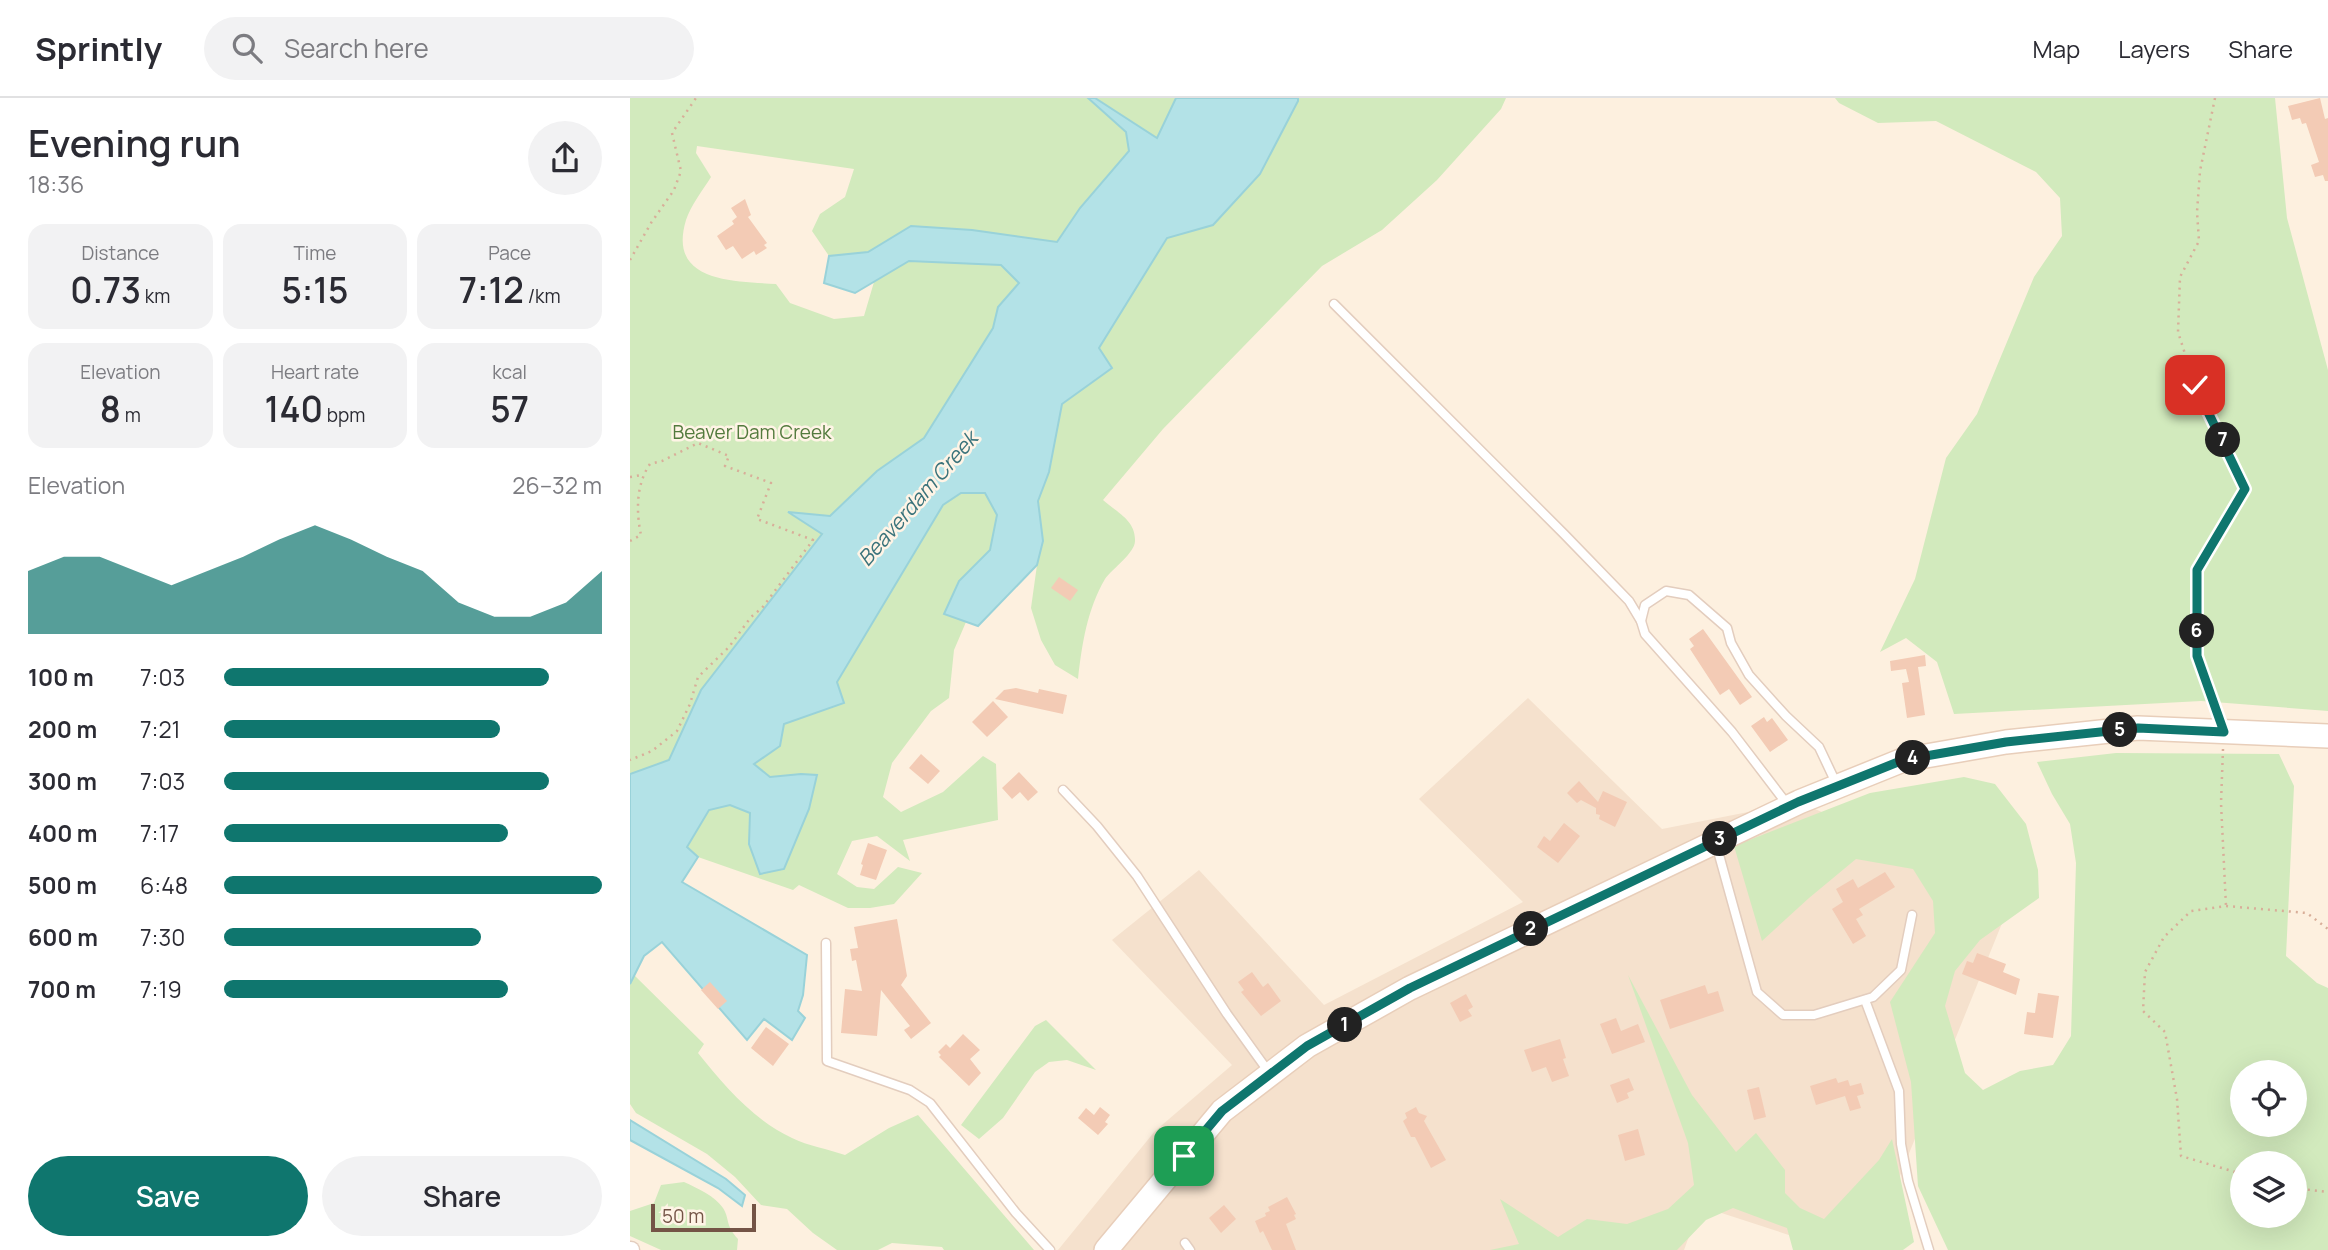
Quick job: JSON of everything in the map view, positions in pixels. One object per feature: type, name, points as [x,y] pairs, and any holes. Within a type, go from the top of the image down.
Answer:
[{"type":"main road","points":[[1106,1250],[1222,1111],[1307,1046],[1410,988],[1789,806],[1903,760],[2006,742],[2138,728],[2328,736]]},
{"type":"lane","points":[[1334,304],[1629,601],[1645,634],[1732,732],[1789,806]]},
{"type":"lane","points":[[1641,621],[1645,605],[1666,592],[1689,595],[1727,628],[1731,643],[1749,675],[1819,747],[1837,786]]},
{"type":"lane","points":[[1063,790],[1097,826],[1137,877],[1270,1074]]},
{"type":"lane","points":[[1716,841],[1757,992],[1783,1015],[1814,1015],[1873,998],[1901,970],[1912,915]]},
{"type":"lane","points":[[825,943],[827,1061],[910,1090],[930,1103],[1016,1213],[1050,1250]]},
{"type":"lane","points":[[1865,1000],[1899,1091],[1901,1144],[1908,1181],[1930,1250]]},
{"type":"path","points":[[630,260],[674,190],[681,171],[672,133],[696,98]]},
{"type":"path","points":[[2214,98],[2200,171],[2197,212],[2199,241],[2180,277],[2178,332],[2195,385],[2245,489],[2197,570],[2197,656],[2224,732],[2221,803],[2226,906]]},
{"type":"path","points":[[630,541],[641,536],[637,517],[642,475],[650,464],[698,443],[729,456],[725,466],[771,483],[757,519],[813,540],[762,608],[751,617],[729,647],[698,677],[690,704],[677,731],[652,751],[630,760]]},
{"type":"path","points":[[630,477],[642,475]]},
{"type":"path","points":[[2230,1170],[2181,1156],[2177,1099],[2165,1032],[2143,1011],[2145,972],[2164,937],[2191,911],[2226,906],[2307,913],[2328,929]]},
{"type":"path","points":[[2307,1190],[2328,1192]]},
{"type":"shaded area","points":[[1528,698],[1662,829],[1799,802],[2013,896],[1870,1250],[1835,1250],[1700,1206],[1684,1250],[1058,1250],[1155,1131],[1232,1065],[1112,940],[1199,870],[1324,1005],[1523,902],[1419,799]]},
{"type":"green space","name":"Beaver Dam Creek","points":[[630,98],[1176,98],[1144,172],[935,446],[630,834]],"holes":[[[697,146],[854,169],[845,197],[820,214],[812,231],[829,256],[868,252],[911,226],[929,228],[909,261],[874,282],[864,316],[834,319],[790,303],[776,284],[724,279],[695,267],[686,256],[683,241],[686,220],[711,177],[696,153]]]},
{"type":"green space","points":[[1298,98],[1506,98],[1501,109],[1437,180],[1382,230],[1322,266],[1163,429],[1103,500],[1129,522],[1135,541],[1127,556],[1105,579],[1094,603],[1084,640],[1078,679],[1055,665],[1041,640],[1031,608],[1043,541],[1038,501],[1049,472],[1062,404],[1111,368],[1099,348],[1167,237],[1213,224]]},
{"type":"green space","points":[[1835,98],[2275,98],[2287,218],[2328,370],[2328,711],[2201,701],[1954,714],[1937,662],[1906,638],[1880,652],[1915,579],[1946,458],[1977,414],[2034,277],[2062,236],[2060,198],[2036,172],[1936,121],[1878,123],[1839,103]]},
{"type":"green space","points":[[961,493],[985,493],[997,515],[990,550],[959,581],[944,614],[966,622],[954,650],[949,698],[931,711],[892,763],[883,797],[901,812],[943,792],[983,756],[996,764],[998,820],[903,840],[910,861],[877,836],[852,841],[837,874],[857,887],[874,889],[898,867],[922,873],[894,904],[870,908],[848,908],[799,885],[793,890],[698,857],[687,848],[709,810],[730,804],[750,813],[749,844],[801,774],[770,777],[754,764],[780,746],[784,724],[843,703],[837,682],[943,505]]},
{"type":"green space","points":[[2116,753],[2279,754],[2294,786],[2286,956],[2317,983],[2328,988],[2328,1250],[1948,1250],[1918,1186],[1911,1082],[1890,1002],[1935,933],[1933,901],[1913,869],[1856,859],[1762,941],[1734,846],[1870,793],[1964,777],[1995,784],[2026,824],[2038,870],[2039,898],[1980,940],[1955,971],[1945,1006],[1965,1073],[1983,1090],[2020,1071],[2053,1065],[2071,1036],[2076,863],[2070,824],[2037,762]]},
{"type":"green space","points":[[634,975],[704,1044],[698,1053],[729,1089],[752,1112],[778,1131],[798,1141],[845,1155],[889,1128],[918,1115],[1034,1250],[944,1250],[942,1247],[892,1243],[878,1250],[837,1250],[787,1209],[761,1205],[735,1177],[707,1154],[636,1113],[630,1104],[630,984]]},
{"type":"green space","points":[[1628,975],[1692,1095],[1736,1152],[1756,1133],[1785,1170],[1785,1193],[1800,1208],[1824,1219],[1879,1160],[1892,1139],[1914,1242],[1903,1250],[1793,1250],[1787,1228],[1733,1208],[1706,1220],[1677,1250],[1490,1250],[1519,1244],[1500,1199],[1558,1237],[1587,1219],[1627,1224],[1668,1209],[1694,1185],[1688,1143]]},
{"type":"green space","points":[[1046,1020],[1096,1070],[1067,1060],[1049,1062],[1035,1072],[1003,1118],[979,1139],[961,1125],[1035,1026]]},
{"type":"green space","points":[[684,1182],[711,1196],[720,1204],[731,1230],[738,1239],[737,1250],[661,1250],[630,1236],[630,1211],[654,1203],[661,1185]]},
{"type":"water","name":"Beaverdam Creek","points":[[1088,98],[1095,98],[1157,138],[1176,98],[1298,98],[1298,101],[1260,174],[1213,225],[1167,238],[1099,348],[1112,368],[1062,404],[1049,472],[1038,501],[1043,541],[1037,565],[978,626],[944,614],[959,581],[990,550],[997,515],[985,493],[961,493],[943,505],[837,682],[844,703],[784,724],[780,746],[754,764],[770,777],[817,775],[809,809],[784,869],[760,874],[749,844],[750,813],[730,805],[709,810],[687,847],[698,857],[682,882],[807,955],[803,995],[798,1011],[805,1018],[792,1040],[764,1019],[747,1040],[662,942],[644,956],[630,984],[630,774],[669,760],[701,690],[822,534],[788,512],[830,516],[877,471],[924,438],[993,328],[998,307],[1019,283],[1001,265],[909,261],[855,293],[824,283],[829,256],[868,252],[911,226],[972,230],[1057,242],[1080,208],[1129,151],[1126,132]]},
{"type":"water","points":[[630,1120],[726,1179],[745,1195],[742,1206],[718,1188],[630,1140]]},
{"type":"building","points":[[2320,98],[2325,119],[2328,118],[2328,181],[2325,181],[2323,175],[2315,177],[2311,165],[2319,162],[2306,123],[2302,124],[2300,118],[2292,120],[2288,106]]},
{"type":"building","points":[[745,199],[751,215],[748,217],[767,243],[764,245],[767,248],[756,255],[754,251],[742,259],[733,246],[726,250],[717,236],[734,224],[732,221],[737,217],[731,208]]},
{"type":"building","points":[[1059,577],[1078,590],[1070,601],[1051,588]]},
{"type":"building","points":[[1703,629],[1752,697],[1740,705],[1729,689],[1720,695],[1690,649],[1694,646],[1689,639]]},
{"type":"building","points":[[1925,655],[1926,666],[1918,667],[1925,715],[1907,718],[1902,683],[1909,682],[1906,669],[1891,671],[1890,661]]},
{"type":"building","points":[[1016,688],[1038,693],[1039,689],[1067,695],[1063,714],[995,699],[1004,690]]},
{"type":"building","points":[[993,701],[1008,717],[987,737],[972,722]]},
{"type":"building","points":[[1764,717],[1767,722],[1772,718],[1788,740],[1770,752],[1751,726]]},
{"type":"building","points":[[921,754],[940,771],[928,784],[909,768]]},
{"type":"building","points":[[1019,772],[1038,792],[1028,801],[1020,792],[1012,799],[1002,788]]},
{"type":"building","points":[[1579,781],[1598,802],[1603,791],[1627,802],[1615,827],[1599,819],[1596,808],[1581,800],[1577,803],[1567,793]]},
{"type":"building","points":[[1564,823],[1580,836],[1558,863],[1537,847],[1544,836],[1550,841]]},
{"type":"building","points":[[868,843],[887,850],[876,880],[860,875]]},
{"type":"building","points":[[1885,872],[1895,887],[1859,909],[1863,915],[1856,919],[1866,936],[1853,944],[1832,909],[1843,902],[1836,889],[1853,879],[1858,888]]},
{"type":"building","points":[[897,919],[907,976],[901,985],[931,1023],[911,1039],[904,1030],[910,1026],[881,990],[877,1036],[841,1033],[845,989],[862,991],[856,960],[852,961],[850,949],[858,948],[854,927]]},
{"type":"building","points":[[1977,953],[2006,964],[2003,972],[2020,979],[2016,995],[1962,974],[1967,961],[1973,963]]},
{"type":"building","points":[[1252,972],[1263,987],[1268,983],[1281,1001],[1261,1016],[1241,992],[1244,990],[1238,982]]},
{"type":"building","points":[[710,982],[727,1001],[718,1009],[701,990]]},
{"type":"building","points":[[1705,985],[1708,994],[1718,991],[1724,1011],[1670,1029],[1660,1000]]},
{"type":"building","points":[[2038,993],[2059,996],[2053,1038],[2024,1034],[2027,1012],[2035,1013]]},
{"type":"building","points":[[1466,994],[1473,1007],[1468,1010],[1472,1016],[1460,1022],[1450,1003]]},
{"type":"building","points":[[1616,1018],[1621,1031],[1638,1024],[1645,1042],[1612,1054],[1600,1024]]},
{"type":"building","points":[[766,1027],[789,1044],[773,1066],[751,1048]]},
{"type":"building","points":[[963,1034],[980,1050],[970,1059],[981,1073],[969,1086],[939,1057],[941,1055],[938,1052],[946,1044],[950,1048]]},
{"type":"building","points":[[1560,1039],[1569,1076],[1552,1082],[1546,1067],[1532,1072],[1524,1050]]},
{"type":"building","points":[[1629,1078],[1634,1090],[1627,1093],[1629,1098],[1617,1103],[1610,1085]]},
{"type":"building","points":[[1836,1078],[1838,1083],[1848,1080],[1850,1086],[1861,1083],[1864,1094],[1857,1096],[1861,1108],[1850,1111],[1845,1096],[1816,1105],[1810,1086]]},
{"type":"building","points":[[1759,1087],[1766,1117],[1754,1120],[1747,1090]]},
{"type":"building","points":[[1100,1107],[1110,1115],[1105,1122],[1108,1124],[1098,1135],[1078,1118],[1086,1108],[1094,1115]]},
{"type":"building","points":[[1416,1107],[1419,1113],[1427,1116],[1424,1121],[1446,1160],[1431,1168],[1415,1137],[1411,1137],[1403,1121],[1407,1118],[1405,1113]]},
{"type":"building","points":[[1638,1129],[1645,1155],[1625,1161],[1618,1135]]},
{"type":"building","points":[[1287,1197],[1296,1214],[1296,1219],[1286,1224],[1296,1250],[1272,1250],[1255,1221],[1266,1216],[1265,1213],[1270,1211],[1268,1207]]},
{"type":"building","points":[[1224,1205],[1236,1219],[1221,1233],[1209,1218]]},
{"type":"route","points":[[1184,1156],[1222,1111],[1307,1046],[1410,988],[1798,802],[1903,760],[2006,742],[2138,728],[2224,732],[2197,656],[2197,570],[2227,524],[2245,489],[2195,385]]}]
